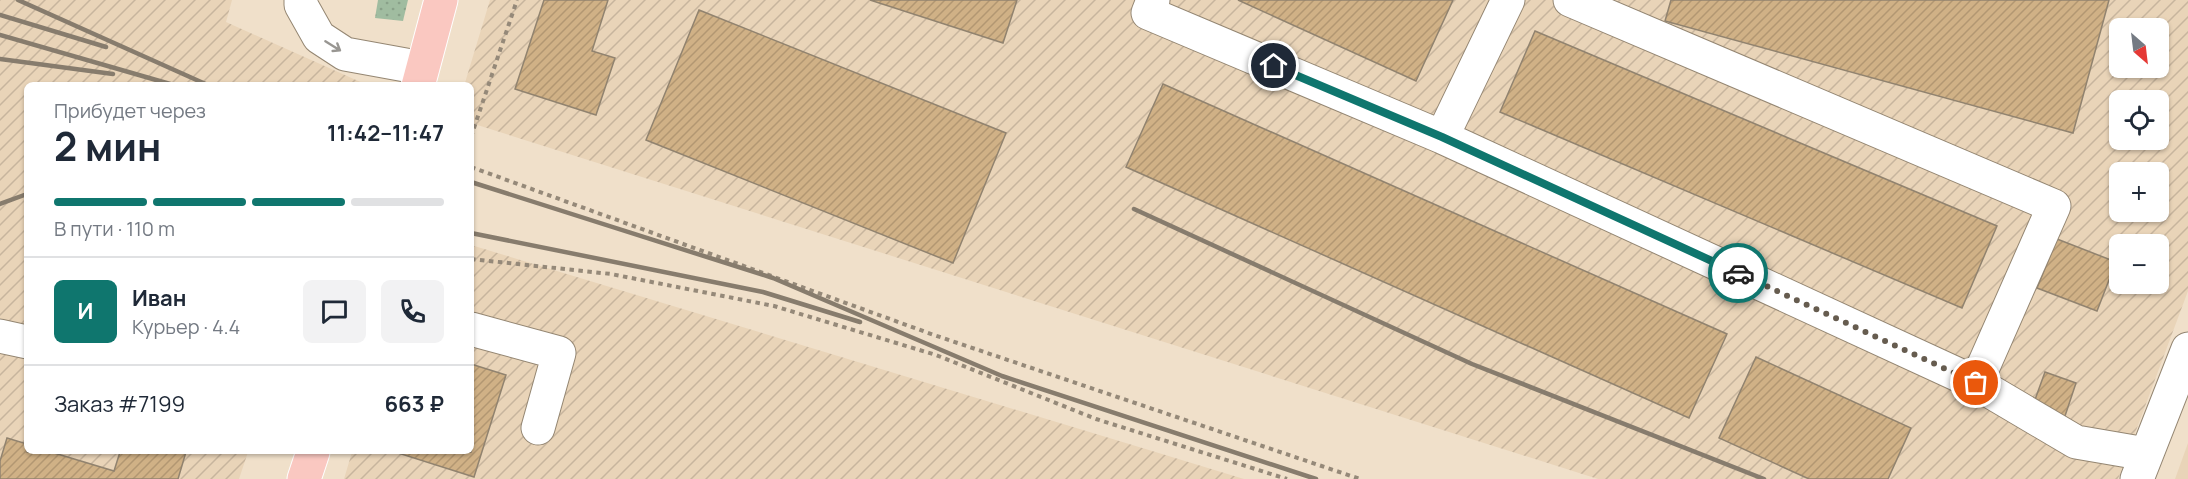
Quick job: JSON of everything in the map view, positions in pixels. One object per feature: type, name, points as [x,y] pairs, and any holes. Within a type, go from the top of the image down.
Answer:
[{"type":"main road","points":[[420,77],[441,0]]},
{"type":"main road","points":[[304,479],[312,454]]},
{"type":"street","points":[[301,0],[301,5],[319,38],[345,54],[420,77]]},
{"type":"street","points":[[1153,0],[1148,14],[1442,137],[1976,383],[2076,442],[2141,466],[2177,410],[2188,349]]},
{"type":"street","points":[[1442,137],[1508,0]]},
{"type":"street","points":[[1570,0],[2054,206],[1976,383]]},
{"type":"street","points":[[474,330],[559,353],[538,428]]},
{"type":"street","points":[[0,336],[24,341]]},
{"type":"path","points":[[474,128],[517,0]]},
{"type":"path","points":[[474,168],[934,335],[1360,479]]},
{"type":"path","points":[[474,259],[611,274],[774,306],[936,355],[1096,419],[1287,479]]},
{"type":"shaded area","points":[[0,0],[232,0],[226,22],[361,82],[24,82],[24,454],[247,454],[239,479],[0,479]]},
{"type":"shaded area","points":[[490,0],[2188,0],[2188,291],[2118,479],[1598,479],[474,124],[474,82],[465,82]]},
{"type":"shaded area","points":[[474,246],[1244,479],[344,479],[351,454],[474,454]]},
{"type":"shaded area","points":[[2188,443],[2188,479],[2175,479]]},
{"type":"green space","points":[[378,0],[408,0],[403,21],[375,18]]},
{"type":"building","points":[[544,0],[608,0],[592,51],[615,58],[596,115],[515,89]]},
{"type":"building","points":[[870,0],[1017,0],[1003,43]]},
{"type":"building","points":[[1238,0],[1453,0],[1416,81]]},
{"type":"building","points":[[1671,0],[2109,0],[2073,133],[1665,21]]},
{"type":"building","points":[[699,10],[1006,133],[953,263],[646,140]]},
{"type":"building","points":[[1535,31],[1997,226],[1962,308],[1500,112]]},
{"type":"building","points":[[1163,84],[1727,334],[1689,418],[1126,167]]},
{"type":"building","points":[[2057,239],[2109,259],[2109,280],[2097,311],[2037,288]]},
{"type":"building","points":[[1756,357],[1911,428],[1888,479],[1809,479],[1719,438]]},
{"type":"building","points":[[474,365],[506,375],[474,477],[401,454],[474,454]]},
{"type":"building","points":[[2045,372],[2076,383],[2064,419],[2032,408]]},
{"type":"building","points":[[7,438],[24,443],[24,454],[58,454],[114,471],[119,454],[185,454],[178,479],[0,479],[0,461]]},
{"type":"railway","points":[[18,0],[201,82]]},
{"type":"railway","points":[[0,15],[106,47]]},
{"type":"railway","points":[[0,35],[163,82]]},
{"type":"railway","points":[[0,59],[113,74]]},
{"type":"railway","points":[[474,183],[773,278],[1002,376],[1316,479]]},
{"type":"railway","points":[[0,204],[24,195]]},
{"type":"railway","points":[[1134,209],[1472,364],[1764,479]]},
{"type":"railway","points":[[474,234],[763,292],[860,322]]},
{"type":"way so far","points":[[1738,273],[1976,383]]},
{"type":"route","points":[[1274,66],[1442,137],[1738,273]]}]
